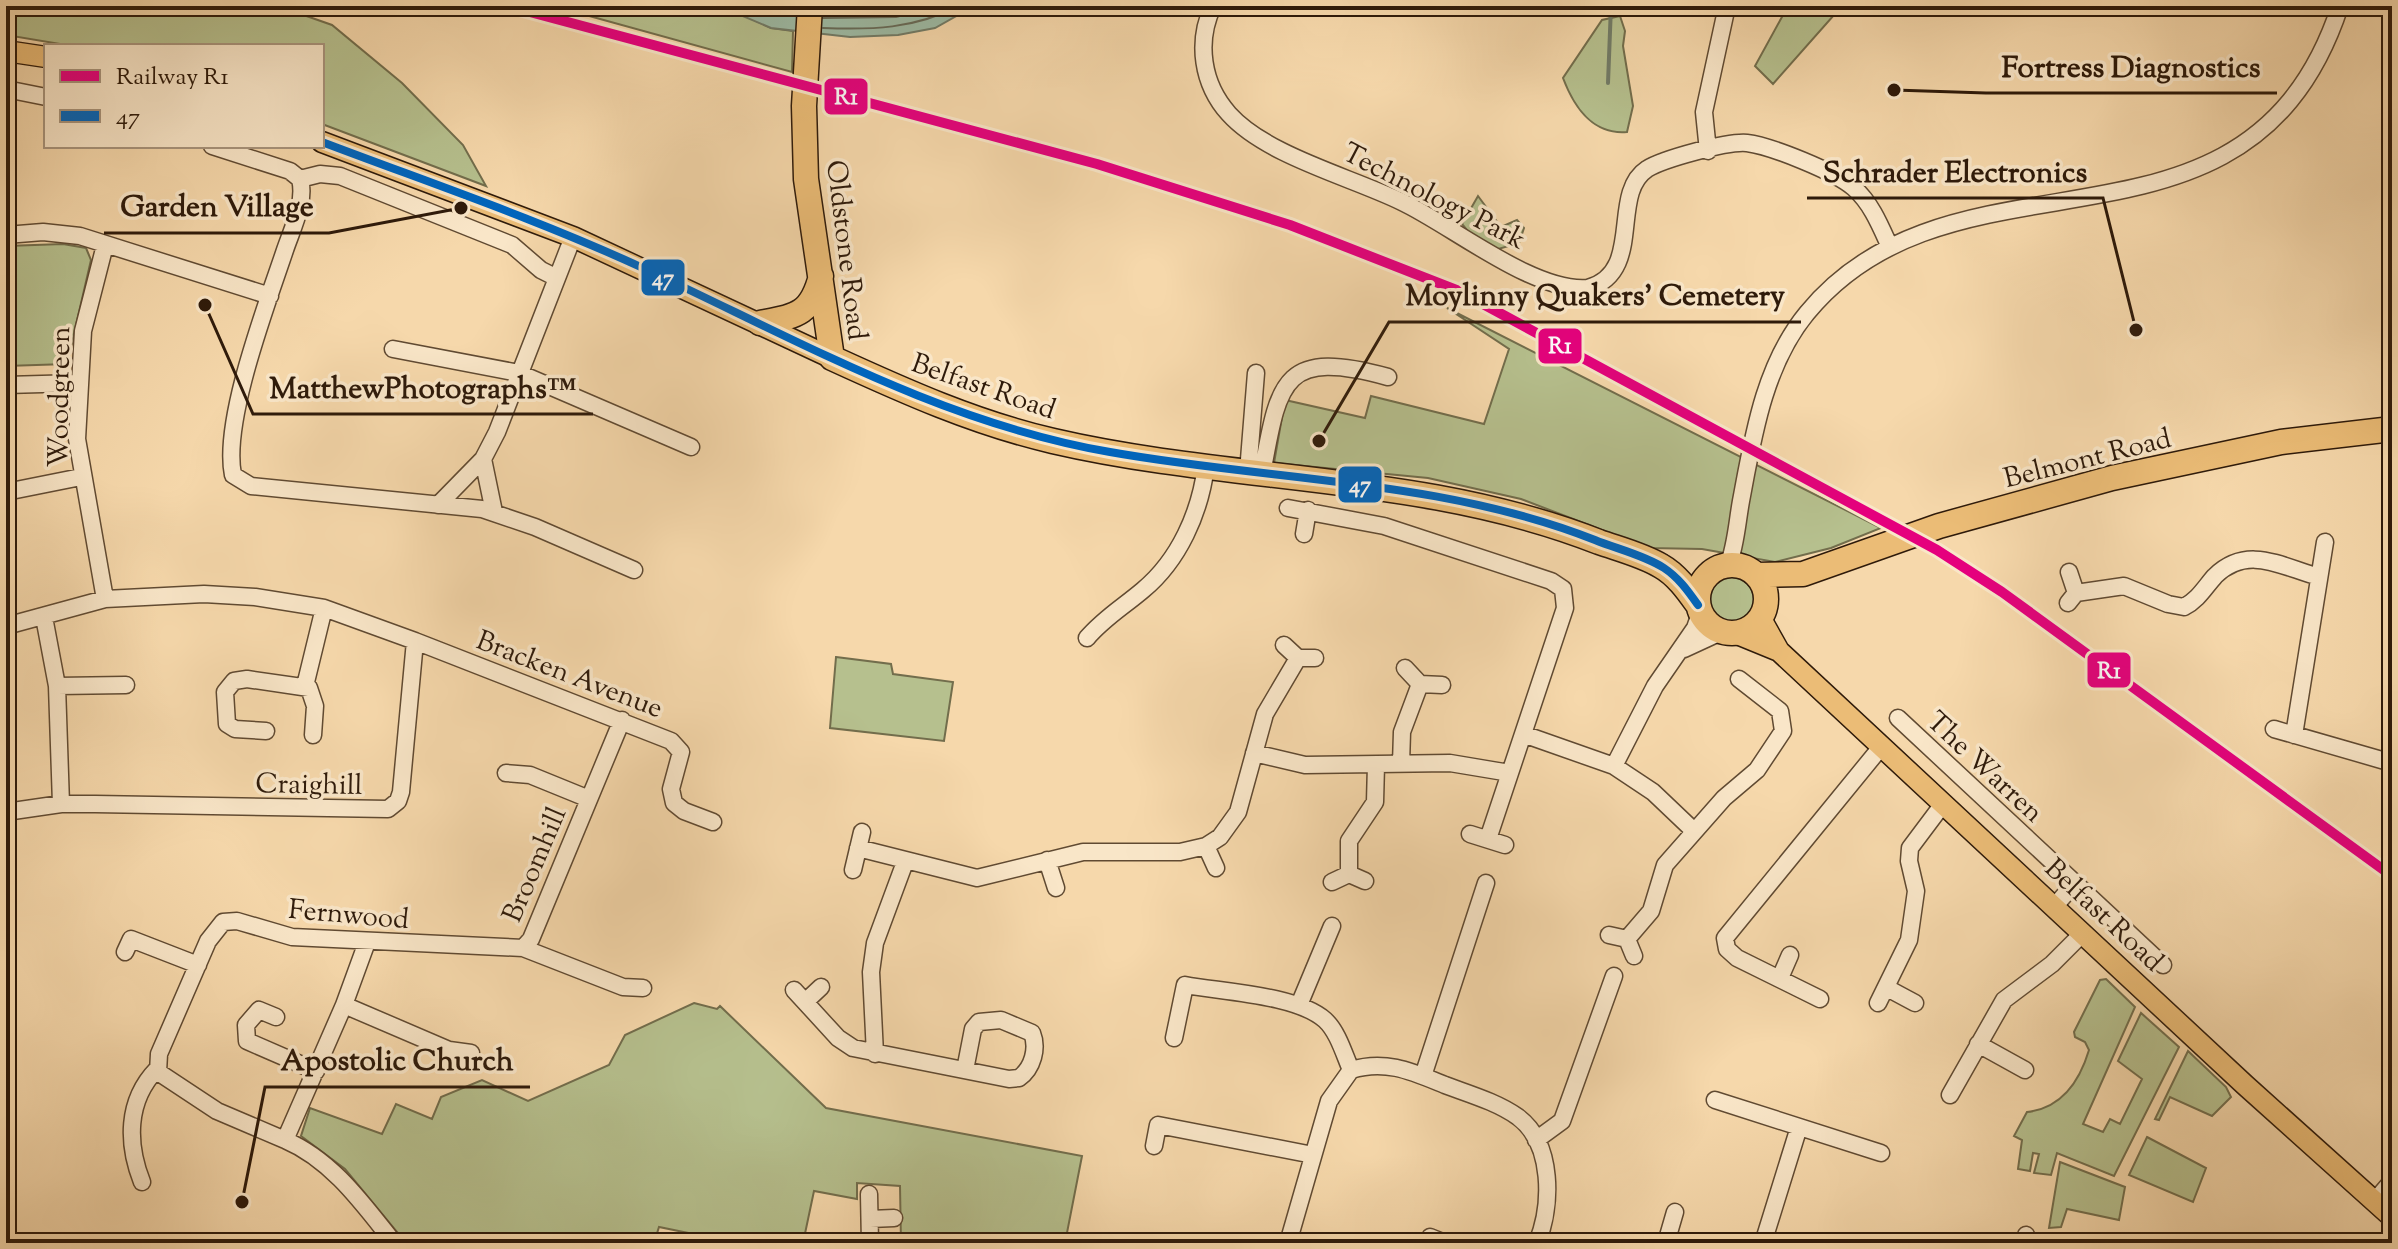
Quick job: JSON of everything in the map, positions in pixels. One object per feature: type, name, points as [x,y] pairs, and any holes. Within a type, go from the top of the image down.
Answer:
[{"type":"highway","name":"Oldstone Road","points":[[810,6],[806,58],[806,179],[832,358]]},
{"type":"highway","points":[[760,323],[799,314],[816,294],[821,275]]},
{"type":"highway","name":"Belfast Road","points":[[832,358],[946,409],[1053,441],[1255,473],[1419,492],[1484,505],[1565,528],[1662,566],[1681,582],[1700,608]]},
{"type":"highway","name":"Belmont Road","points":[[1762,614],[1803,574],[1939,526],[2127,475],[2281,442],[2392,429]]},
{"type":"highway","points":[[1735,565],[1764,588],[1762,614],[1754,625],[1729,632],[1708,624],[1700,608],[1701,585],[1735,565]]},
{"type":"highway","name":"Belfast Road","points":[[1662,566],[1735,565]]},
{"type":"highway","name":"Belmont Road","points":[[1735,565],[1803,574]]},
{"type":"main road","points":[[6,51],[44,57]]},
{"type":"main road","name":"Belfast Road","points":[[324,143],[573,237],[832,358]]},
{"type":"main road","name":"Belfast Road","points":[[1762,614],[1779,651],[2392,1217]]},
{"type":"main road","name":"Belfast Road","points":[[1729,632],[1779,651]]},
{"type":"street","name":"Technology Park","points":[[1213,6],[1204,32],[1204,64],[1213,88],[1230,116],[1272,144],[1422,212],[1501,259],[1571,287],[1601,284],[1615,269],[1634,184],[1640,175],[1658,164],[1750,144],[1843,180],[1867,203],[1889,245]]},
{"type":"street","points":[[1708,151],[1704,112],[1727,6]]},
{"type":"street","points":[[1735,565],[1741,499],[1760,410],[1777,365],[1806,315],[1845,274],[1889,245],[1952,222],[2156,184],[2211,164],[2245,143],[2278,114],[2318,60],[2340,6]]},
{"type":"street","points":[[6,89],[44,97]]},
{"type":"street","points":[[218,148],[290,171],[300,179]]},
{"type":"street","points":[[300,179],[320,174],[340,176],[512,245],[541,270],[557,278]]},
{"type":"street","points":[[300,179],[300,203],[239,409],[231,454],[233,475],[251,486],[494,512],[634,570]]},
{"type":"street","points":[[6,235],[57,232],[270,296]]},
{"type":"street","points":[[438,505],[483,459],[510,403],[573,237]]},
{"type":"street","name":"Woodgreen","points":[[105,245],[86,317],[78,383],[77,439],[81,477],[105,599]]},
{"type":"street","points":[[393,349],[519,373],[691,447]]},
{"type":"street","points":[[1255,473],[1278,398],[1290,381],[1308,371],[1334,365],[1388,377]]},
{"type":"street","points":[[1255,473],[1256,373]]},
{"type":"street","points":[[6,385],[78,383]]},
{"type":"street","points":[[483,459],[494,512]]},
{"type":"street","points":[[1087,638],[1113,610],[1144,589],[1169,563],[1195,514],[1206,466]]},
{"type":"street","points":[[6,492],[81,477]]},
{"type":"street","points":[[1288,508],[1384,526],[1551,581],[1563,589],[1565,608],[1488,839]]},
{"type":"street","points":[[1304,534],[1308,510]]},
{"type":"street","points":[[2294,735],[2325,542]]},
{"type":"street","points":[[2069,572],[2072,598],[2124,586],[2139,589],[2168,604],[2184,607],[2225,568],[2247,558],[2259,557],[2319,577]]},
{"type":"street","points":[[6,626],[105,599],[220,595],[324,608],[415,641]]},
{"type":"street","name":"Craighill","points":[[305,686],[324,608]]},
{"type":"street","points":[[1614,766],[1655,686],[1682,650],[1700,608]]},
{"type":"street","points":[[44,617],[57,686],[61,804]]},
{"type":"street","points":[[1682,650],[1729,632]]},
{"type":"street","name":"Craighill","points":[[6,812],[61,804],[388,809],[398,801],[401,792],[415,641]]},
{"type":"street","name":"Bracken Avenue","points":[[415,641],[622,720],[677,746],[681,752],[678,773],[671,789],[675,805],[713,822]]},
{"type":"street","points":[[1284,645],[1298,658],[1315,658]]},
{"type":"street","points":[[853,870],[860,840],[905,862],[977,878],[1083,852],[1180,852],[1206,846],[1220,837],[1238,812],[1265,714],[1298,658]]},
{"type":"street","points":[[1405,668],[1420,684],[1442,685]]},
{"type":"street","name":"Craighill","points":[[266,731],[235,729],[227,724],[225,701],[229,685],[247,679],[305,686],[311,690],[315,706],[313,735]]},
{"type":"street","points":[[1627,939],[1651,911],[1660,873],[1694,831],[1757,770],[1783,731],[1780,711],[1739,679]]},
{"type":"street","points":[[1401,764],[1402,732],[1420,684]]},
{"type":"street","points":[[57,686],[126,685]]},
{"type":"street","name":"The Warren","points":[[1898,718],[2163,965]]},
{"type":"street","name":"Broomhill","points":[[523,948],[531,939],[622,720]]},
{"type":"street","points":[[2274,729],[2392,763]]},
{"type":"street","points":[[1523,734],[1614,766],[1653,792],[1694,831]]},
{"type":"street","points":[[1820,999],[1731,953],[1725,945],[1727,935],[1881,747]]},
{"type":"street","points":[[1254,753],[1305,765],[1469,764],[1510,773]]},
{"type":"street","points":[[1332,882],[1357,878],[1349,841],[1375,802],[1376,765]]},
{"type":"street","name":"Broomhill","points":[[506,773],[530,775],[589,799]]},
{"type":"street","points":[[1878,1003],[1909,940],[1916,891],[1909,861],[1910,848],[1943,804]]},
{"type":"street","points":[[1470,834],[1505,845]]},
{"type":"street","points":[[1206,846],[1216,868]]},
{"type":"street","points":[[1047,860],[1056,888]]},
{"type":"street","points":[[875,1054],[871,972],[875,943],[905,862]]},
{"type":"street","points":[[1423,1076],[1486,883]]},
{"type":"street","points":[[2054,907],[2074,884]]},
{"type":"street","name":"Fernwood","points":[[142,1182],[132,1149],[131,1128],[137,1101],[157,1069],[159,1054],[215,928],[228,921],[286,936],[523,948]]},
{"type":"street","points":[[1299,1005],[1332,926]]},
{"type":"street","points":[[1950,1095],[2004,1000],[2052,964],[2083,933]]},
{"type":"street","points":[[1609,935],[1627,939]]},
{"type":"street","points":[[125,952],[131,939],[198,965]]},
{"type":"street","points":[[1627,939],[1634,956]]},
{"type":"street","points":[[285,1140],[344,1005],[367,942]]},
{"type":"street","points":[[523,948],[535,956],[623,987],[643,988]]},
{"type":"street","points":[[1780,978],[1790,955]]},
{"type":"street","points":[[1536,1140],[1562,1121],[1614,976]]},
{"type":"street","points":[[1174,1038],[1185,985],[1299,1005],[1325,1020],[1351,1070]]},
{"type":"street","points":[[821,987],[799,996],[845,1043],[875,1054],[1009,1079],[1024,1075],[1033,1059],[1032,1033],[1001,1020],[979,1022],[973,1029],[965,1070]]},
{"type":"street","points":[[1887,988],[1915,1003]]},
{"type":"street","points":[[344,1005],[449,1050],[471,1053]]},
{"type":"street","points":[[276,1017],[259,1010],[246,1025],[247,1041],[316,1071]]},
{"type":"street","points":[[1978,1044],[2025,1070]]},
{"type":"street","points":[[1288,1243],[1329,1101],[1351,1070],[1386,1064],[1509,1111],[1527,1125],[1536,1140],[1546,1171],[1548,1200],[1537,1243]]},
{"type":"street","points":[[157,1069],[172,1084],[217,1111],[285,1140],[326,1166],[394,1243]]},
{"type":"street","points":[[1715,1100],[1881,1153]]},
{"type":"street","points":[[1154,1146],[1158,1125],[1313,1155]]},
{"type":"street","points":[[1763,1243],[1799,1127]]},
{"type":"street","points":[[2374,1202],[2392,1181]]},
{"type":"street","points":[[869,1194],[870,1243]]},
{"type":"street","points":[[1666,1243],[1675,1212]]},
{"type":"street","points":[[870,1219],[894,1218]]},
{"type":"shaded area","points":[[6,6],[278,6],[332,25],[402,83],[463,145],[486,186],[324,125],[324,44],[60,44],[6,35]]},
{"type":"shaded area","points":[[553,6],[724,6],[771,28],[793,31],[792,72]]},
{"type":"shaded area","points":[[1788,6],[1842,6],[1773,84],[1755,66]]},
{"type":"shaded area","points":[[1620,16],[1625,31],[1623,46],[1633,106],[1627,132],[1615,132],[1594,124],[1579,109],[1563,78],[1602,20]]},
{"type":"shaded area","points":[[1478,196],[1501,227],[1517,220],[1524,228],[1519,243],[1495,250],[1475,240],[1462,224]]},
{"type":"shaded area","points":[[63,244],[86,248],[91,260],[67,364],[6,366],[6,246]]},
{"type":"shaded area","points":[[1447,308],[1881,528],[1831,548],[1775,562],[1702,549],[1649,548],[1521,499],[1428,478],[1274,463],[1285,400],[1365,418],[1371,396],[1484,424],[1509,349]]},
{"type":"shaded area","points":[[1731,577],[1748,583],[1754,600],[1748,617],[1731,623],[1714,617],[1708,600],[1714,583]]},
{"type":"shaded area","points":[[836,657],[891,664],[893,674],[953,682],[944,741],[830,728]]},
{"type":"shaded area","points":[[2106,979],[2135,1007],[2083,1124],[2103,1132],[2110,1119],[2120,1124],[2142,1079],[2118,1061],[2141,1013],[2179,1047],[2114,1176],[2057,1153],[2051,1175],[2034,1173],[2039,1154],[2033,1153],[2030,1171],[2018,1169],[2022,1140],[2014,1136],[2027,1112],[2060,1099],[2081,1072],[2089,1050],[2085,1042],[2075,1037],[2074,1032],[2100,980]]},
{"type":"shaded area","points":[[694,1003],[717,1009],[720,1006],[826,1108],[1082,1156],[1065,1243],[901,1243],[900,1186],[857,1183],[857,1199],[814,1191],[803,1243],[737,1243],[659,1227],[654,1243],[406,1243],[345,1169],[301,1136],[310,1108],[382,1134],[396,1104],[432,1119],[441,1097],[482,1080],[528,1101],[609,1065],[625,1035]]},
{"type":"shaded area","points":[[2188,1051],[2226,1087],[2231,1097],[2212,1116],[2170,1097],[2159,1120],[2155,1119]]},
{"type":"shaded area","points":[[2147,1137],[2206,1168],[2193,1202],[2129,1175]]},
{"type":"shaded area","points":[[2060,1162],[2125,1187],[2119,1220],[2067,1209],[2061,1227],[2049,1228]]},
{"type":"water","points":[[719,6],[974,6],[935,28],[898,35],[850,37],[771,28]]},
{"type":"waterway","points":[[1608,83],[1611,6]]},
{"type":"rail line","name":"R1","points":[[508,6],[1097,164],[1290,225],[1459,291],[1937,550],[2002,592],[2392,876]]},
{"type":"transit line","name":"47","points":[[324,143],[565,234],[872,376],[988,421],[1048,439],[1110,452],[1417,493],[1537,520],[1656,563],[1679,580],[1698,605]]},
{"type":"place","name":"Fortress Diagnostics","points":[[1894,90]]},
{"type":"place","name":"Garden Village","points":[[461,208]]},
{"type":"place","name":"MatthewPhotographs™","points":[[205,305]]},
{"type":"place","name":"Schrader Electronics","points":[[2136,330]]},
{"type":"place","name":"Moylinny Quakers' Cemetery","points":[[1319,441]]},
{"type":"place","name":"Apostolic Church","points":[[242,1202]]}]
